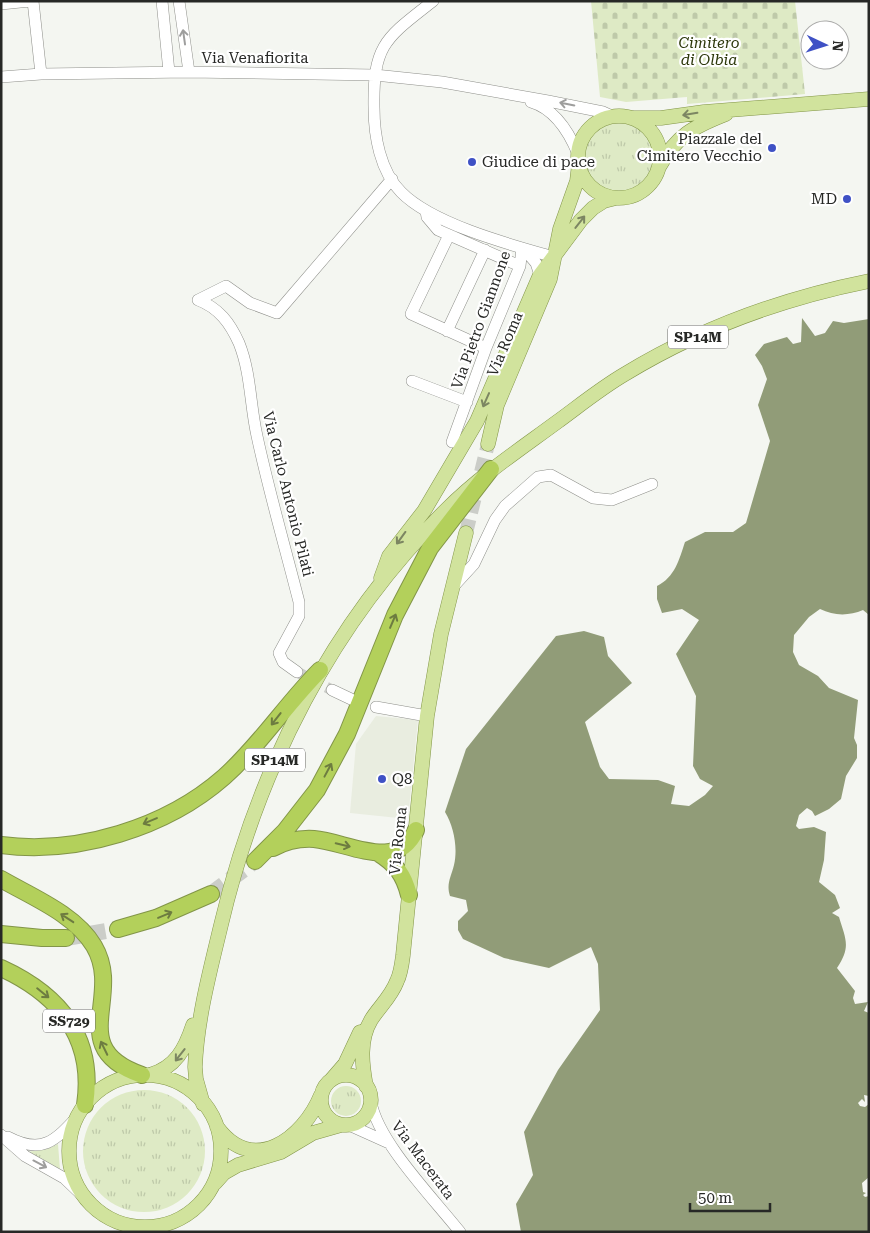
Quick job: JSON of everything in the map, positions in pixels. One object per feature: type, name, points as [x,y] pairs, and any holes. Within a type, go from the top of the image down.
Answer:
[{"type":"highway","points":[[409,895],[401,872],[389,860],[378,853],[306,839],[286,841],[261,856],[303,811],[318,790],[346,734],[395,615],[430,548],[492,470]]},
{"type":"highway","points":[[1,845],[46,847],[108,837],[165,814],[193,799],[223,777],[268,729],[295,694],[320,670]]},
{"type":"highway","points":[[378,853],[404,847],[416,830]]},
{"type":"highway","name":"SS729","points":[[1,879],[67,918],[82,930],[98,955],[102,976],[100,1031],[104,1050],[115,1063],[146,1075]]},
{"type":"highway","points":[[118,929],[156,918],[211,894]]},
{"type":"highway","points":[[1,934],[66,938]]},
{"type":"highway","name":"SS729","points":[[1,968],[20,977],[48,996],[69,1022],[77,1036],[87,1063],[88,1088],[81,1110]]},
{"type":"main road","points":[[738,110],[696,126],[677,142],[647,187],[638,194],[616,198],[603,195],[592,188],[583,177],[578,159],[581,143],[590,129],[603,119],[614,116],[661,118],[738,110],[869,99]]},
{"type":"main road","points":[[628,117],[647,127],[654,136],[660,152],[659,168]]},
{"type":"main road","name":"Via Roma","points":[[488,444],[497,405],[550,279],[560,229],[576,181],[578,159]]},
{"type":"main road","name":"Via Roma","points":[[554,257],[581,220],[593,208],[604,201],[616,198]]},
{"type":"main road","points":[[378,585],[389,556],[424,511],[477,421],[540,275],[554,257]]},
{"type":"main road","name":"SP14M","points":[[203,1104],[196,1079],[195,1067],[204,994],[226,901],[251,819],[277,753],[320,670],[378,585],[448,508],[492,470],[624,374],[677,346],[774,306],[830,289],[869,281]]},
{"type":"main road","name":"Via Roma","points":[[366,1086],[363,1048],[371,1020],[387,1001],[398,981],[403,954],[427,716],[441,634],[466,534]]},
{"type":"main road","name":"SP14M","points":[[146,1075],[165,1068],[183,1052],[204,994]]},
{"type":"main road","points":[[111,1232],[88,1202],[73,1175],[69,1150],[73,1126],[81,1110],[112,1083],[146,1075],[184,1087],[203,1104],[216,1126],[228,1140],[242,1148],[258,1150],[273,1147],[289,1139],[304,1125],[315,1110],[329,1082],[345,1064],[360,1033],[371,1020]]},
{"type":"main road","points":[[161,1232],[196,1207],[219,1178],[238,1165],[272,1155],[313,1134],[364,1118],[371,1102],[366,1086],[360,1080],[344,1075],[329,1082]]},
{"type":"main road","points":[[321,1095],[321,1103],[327,1117],[345,1125]]},
{"type":"main road","points":[[211,1187],[219,1163],[216,1126]]},
{"type":"main road","points":[[88,1202],[104,1215],[126,1225],[150,1227],[175,1221]]},
{"type":"street","points":[[1,4],[32,1],[41,74]]},
{"type":"street","points":[[162,1],[169,72]]},
{"type":"street","points":[[179,1],[189,72]]},
{"type":"street","points":[[433,1],[394,32],[383,46],[377,61],[375,75],[376,134],[380,154],[392,179],[401,192],[426,211],[444,220],[522,248],[554,257]]},
{"type":"street","name":"Via Venafiorita","points":[[1,76],[169,72],[375,75],[442,82],[581,107],[614,116]]},
{"type":"street","name":"Via Venafiorita","points":[[508,95],[539,104],[554,116],[565,128],[578,159]]},
{"type":"street","name":"Via Carlo Antonio Pilati","points":[[297,672],[283,662],[279,653],[299,616],[299,602],[264,467],[252,408],[249,374],[230,324],[219,312],[198,300],[226,286],[250,303],[277,313],[392,179]]},
{"type":"street","points":[[426,211],[427,217],[438,230],[520,266]]},
{"type":"street","points":[[449,235],[411,314],[486,348]]},
{"type":"street","points":[[522,248],[533,259],[540,275]]},
{"type":"street","name":"Via Pietro Giannone","points":[[452,442],[486,348],[520,266],[522,248]]},
{"type":"street","points":[[446,331],[484,250]]},
{"type":"street","name":"Via Pietro Giannone","points":[[412,381],[467,402]]},
{"type":"street","points":[[452,588],[474,564],[495,520],[505,506],[538,477],[551,475],[593,498],[612,500],[652,484]]},
{"type":"street","points":[[332,690],[351,699]]},
{"type":"street","points":[[376,707],[427,716]]},
{"type":"street","name":"Via Macerata","points":[[371,1102],[374,1118],[389,1143],[460,1232]]},
{"type":"street","points":[[1,1134],[26,1145],[39,1146],[59,1136],[81,1110]]},
{"type":"street","points":[[345,1125],[389,1143]]},
{"type":"street","points":[[1,1134],[25,1156],[64,1178],[88,1202]]},
{"type":"shaded area","points":[[802,318],[815,336],[825,333],[833,321],[844,323],[869,319],[869,615],[863,610],[842,614],[820,609],[809,617],[794,635],[793,652],[799,665],[818,676],[829,688],[858,700],[854,738],[857,745],[857,758],[846,776],[841,799],[829,809],[815,816],[807,808],[799,815],[796,826],[799,829],[814,827],[826,832],[824,860],[819,882],[835,895],[840,908],[832,913],[839,917],[844,932],[846,949],[837,968],[855,991],[853,998],[855,1004],[868,1002],[864,1011],[869,1013],[869,1096],[864,1095],[865,1102],[862,1099],[858,1103],[860,1106],[865,1107],[869,1104],[869,1177],[862,1183],[863,1192],[866,1193],[863,1195],[865,1197],[869,1196],[869,1232],[521,1232],[516,1204],[533,1175],[524,1132],[558,1070],[600,1010],[598,964],[591,947],[549,968],[504,958],[463,939],[458,930],[458,921],[468,911],[466,900],[450,896],[449,892],[449,881],[455,858],[455,845],[451,824],[445,812],[466,749],[556,636],[584,631],[604,637],[608,656],[632,683],[585,722],[600,767],[609,779],[658,780],[675,786],[671,804],[689,806],[705,795],[713,786],[700,779],[693,766],[696,696],[676,654],[699,620],[682,609],[662,613],[657,599],[657,586],[672,573],[685,542],[705,532],[733,532],[746,523],[770,441],[758,405],[767,379],[755,355],[764,344],[787,337],[793,344],[801,342]]},
{"type":"shaded area","name":"Q8","points":[[376,716],[418,720],[408,819],[350,813],[356,744]]},
{"type":"green space","name":"Cimitero di Olbia","points":[[591,1],[795,1],[800,48],[800,70],[802,70],[805,94],[687,104],[687,97],[626,102],[600,97]]},
{"type":"green space","points":[[619,123],[638,129],[648,139],[654,158],[648,177],[638,187],[619,193],[600,187],[590,177],[584,158],[590,139],[600,129]]},
{"type":"green space","points":[[346,1086],[357,1090],[361,1101],[357,1112],[346,1116],[335,1112],[331,1101],[335,1090]]},
{"type":"green space","points":[[144,1090],[167,1094],[187,1108],[201,1128],[205,1151],[201,1174],[187,1194],[167,1208],[144,1212],[121,1208],[101,1194],[87,1174],[83,1151],[87,1128],[101,1108],[121,1094]]},
{"type":"green space","points":[[58,1144],[60,1170],[27,1152],[47,1149]]},
{"type":"tunnel","points":[[466,533],[488,444]]},
{"type":"tunnel","points":[[297,672],[332,690]]},
{"type":"tunnel","points":[[211,894],[255,861]]},
{"type":"tunnel","points":[[66,938],[118,929]]},
{"type":"place","name":"Piazzale del Cimitero Vecchio","points":[[772,148]]},
{"type":"place","name":"Giudice di pace","points":[[472,162]]},
{"type":"place","name":"MD","points":[[847,199]]},
{"type":"place","name":"Q8","points":[[382,779]]}]
